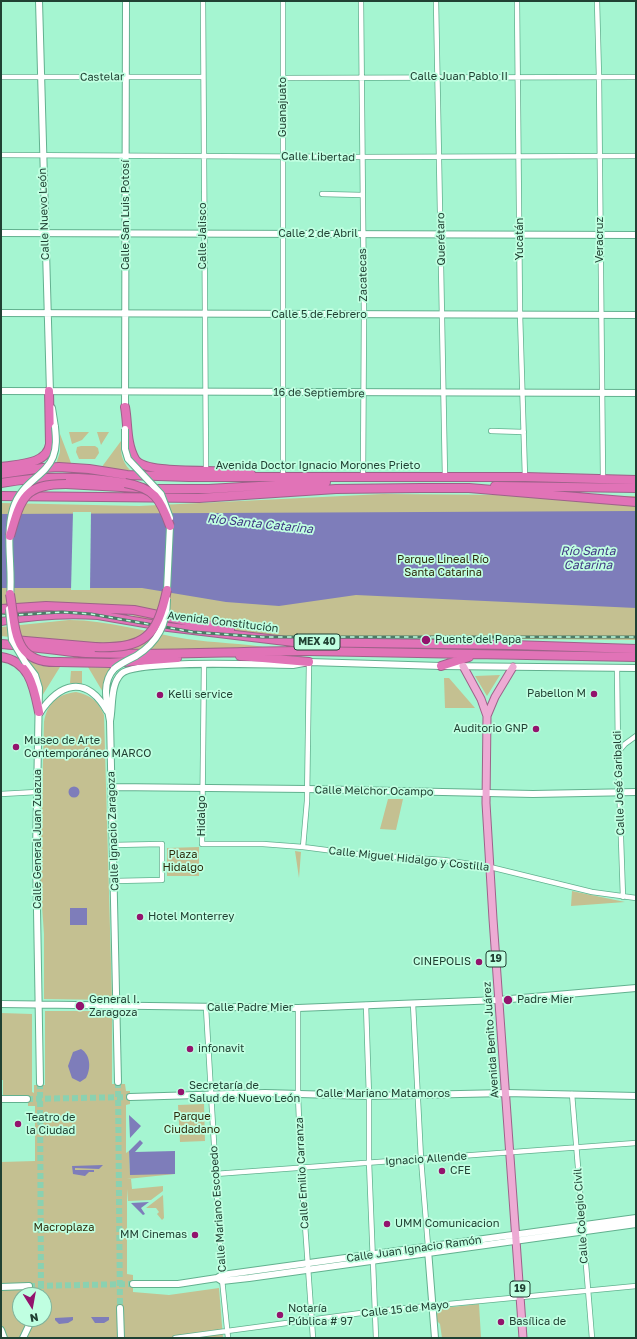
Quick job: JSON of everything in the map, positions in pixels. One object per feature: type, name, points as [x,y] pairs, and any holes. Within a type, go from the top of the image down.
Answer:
[{"type":"highway","points":[[1,467],[42,459],[48,452],[50,444],[49,391]]},
{"type":"highway","points":[[126,407],[132,451],[140,464],[154,468],[236,471],[262,477]]},
{"type":"highway","name":"Avenida Doctor Ignacio Morones Prieto","points":[[1,474],[59,467],[88,468],[139,476],[445,477],[526,485],[636,502]]},
{"type":"highway","points":[[1,483],[58,477],[96,479],[125,483],[145,488],[156,497],[163,507],[170,526]]},
{"type":"highway","points":[[10,536],[19,507],[31,491],[42,485],[66,484],[193,490],[315,483],[363,477]]},
{"type":"highway","name":"Avenida Doctor Ignacio Morones Prieto","points":[[1,496],[199,498],[336,490],[469,488],[603,479],[636,480]]},
{"type":"highway","points":[[526,485],[590,488],[636,488]]},
{"type":"highway","points":[[1,639],[95,647],[126,646],[145,638],[159,622],[167,590]]},
{"type":"highway","points":[[10,594],[14,623],[22,649],[29,656],[39,661],[138,662],[212,654],[310,662]]},
{"type":"highway","points":[[1,609],[46,606],[134,610],[294,642]]},
{"type":"highway","name":"Avenida Constitución","points":[[1,620],[61,614],[98,615],[168,627],[294,642],[512,644],[636,649]]},
{"type":"highway","name":"Avenida Constitución","points":[[1,644],[86,653],[212,654],[257,651],[309,651],[636,657]]},
{"type":"highway","points":[[512,644],[577,655]]},
{"type":"highway","points":[[613,649],[636,644]]},
{"type":"highway","points":[[441,666],[476,655]]},
{"type":"highway","points":[[1,657],[18,663],[26,671],[33,686],[39,713]]},
{"type":"main road","name":"Avenida Benito Juárez","points":[[463,666],[481,699],[487,716],[486,793],[490,867],[523,1338]]},
{"type":"main road","name":"Avenida Benito Juárez","points":[[487,716],[495,697],[513,667]]},
{"type":"street","name":"Calle Nuevo León","points":[[39,1],[49,391],[55,427]]},
{"type":"street","name":"Calle San Luis Potosí","points":[[125,429],[126,1]]},
{"type":"street","name":"Calle Jalisco","points":[[203,1],[203,234],[206,470]]},
{"type":"street","name":"Guanajuato","points":[[282,477],[284,315],[283,1]]},
{"type":"street","name":"Zacatecas","points":[[360,1],[364,315],[363,477]]},
{"type":"street","name":"Querétaro","points":[[436,1],[445,477]]},
{"type":"street","name":"Yucatán","points":[[517,1],[520,156],[520,314],[524,393],[526,485]]},
{"type":"street","name":"Veracruz","points":[[597,1],[603,479]]},
{"type":"street","name":"Castelar","points":[[1,77],[203,77]]},
{"type":"street","name":"Calle Juan Pablo II","points":[[283,78],[636,77]]},
{"type":"street","name":"Calle Libertad","points":[[1,155],[126,155],[203,157],[636,156]]},
{"type":"street","points":[[322,194],[362,195]]},
{"type":"street","name":"Calle 2 de Abril","points":[[1,233],[636,235]]},
{"type":"street","name":"Calle 5 de Febrero","points":[[1,313],[636,315]]},
{"type":"street","name":"16 de Septiembre","points":[[1,391],[636,393]]},
{"type":"street","name":"Calle General Juan Zuazua","points":[[40,1082],[37,792],[39,713],[38,681],[15,648],[11,636],[9,620],[10,536],[13,509],[19,495],[28,484],[47,468],[54,456],[56,440],[55,427]]},
{"type":"street","name":"Calle Ignacio Zaragoza","points":[[118,1082],[115,881],[110,721],[107,683],[114,669],[142,652],[157,636],[165,621],[170,526],[168,510],[161,494],[128,459],[125,449],[125,429]]},
{"type":"street","points":[[491,431],[524,432]]},
{"type":"street","points":[[303,847],[307,789],[310,662]]},
{"type":"street","points":[[110,721],[115,685],[123,672],[137,667],[293,665],[310,662],[441,666],[636,668]]},
{"type":"street","points":[[202,788],[204,665]]},
{"type":"street","name":"Calle José Garibaldi","points":[[617,668],[622,897]]},
{"type":"street","points":[[39,713],[58,692],[76,688],[87,690],[95,695],[109,714]]},
{"type":"street","points":[[618,752],[625,744],[636,736]]},
{"type":"street","name":"Calle Melchor Ocampo","points":[[111,787],[486,793],[620,794],[636,792]]},
{"type":"street","name":"Hidalgo","points":[[202,788],[202,844]]},
{"type":"street","points":[[1,794],[37,792]]},
{"type":"street","points":[[113,845],[162,844],[162,880],[115,881]]},
{"type":"street","name":"Calle Miguel Hidalgo y Costilla","points":[[202,844],[263,844],[303,847],[365,855],[444,860],[490,867],[636,900]]},
{"type":"street","name":"Calle Padre Mier","points":[[1,1004],[118,1007],[298,1008],[499,1000],[636,988]]},
{"type":"street","points":[[413,1004],[421,1159],[435,1338]]},
{"type":"street","points":[[366,1005],[369,1096],[369,1162],[374,1257],[376,1338]]},
{"type":"street","name":"Calle Mariano Escobedo","points":[[206,1008],[220,1278],[228,1338]]},
{"type":"street","name":"Calle Emilio Carranza","points":[[298,1008],[298,1093],[301,1168],[313,1338]]},
{"type":"street","name":"Calle Mariano Matamoros","points":[[130,1097],[298,1093],[369,1096],[506,1093],[636,1096]]},
{"type":"street","name":"Calle Colegio Civil","points":[[572,1094],[582,1232],[592,1338]]},
{"type":"street","points":[[1,1099],[26,1099]]},
{"type":"street","name":"Ignacio Allende","points":[[215,1174],[636,1143]]},
{"type":"street","name":"Calle Juan Ignacio Ramón","points":[[374,1257],[428,1253],[582,1225],[636,1218]]},
{"type":"street","name":"Calle Juan Ignacio Ramón","points":[[133,1284],[178,1284],[374,1257],[428,1246],[582,1232],[636,1224]]},
{"type":"street","points":[[1,1287],[29,1286]]},
{"type":"street","name":"Calle 15 de Mayo","points":[[175,1338],[376,1311],[636,1286]]},
{"type":"street","points":[[120,1308],[121,1338]]},
{"type":"street","points":[[23,1338],[28,1327]]},
{"type":"street","points":[[1,1330],[4,1338]]},
{"type":"green space","points":[[69,432],[89,432],[82,440],[72,444]]},
{"type":"green space","points":[[97,432],[109,432],[101,445]]},
{"type":"green space","points":[[60,434],[71,463],[56,464],[60,452]]},
{"type":"green space","points":[[121,441],[123,459],[133,473],[101,468]]},
{"type":"green space","points":[[95,446],[98,448],[99,453],[95,459],[79,459],[76,452],[77,447]]},
{"type":"green space","name":"Río Santa Catarina","points":[[383,494],[636,496],[636,640],[278,637],[157,623],[112,609],[89,607],[1,614],[1,503],[139,506]]},
{"type":"green space","points":[[69,620],[114,624],[187,639],[269,648],[154,652],[93,645],[80,648],[83,660],[79,665],[73,657],[77,654],[28,639],[1,636],[1,627]]},
{"type":"green space","points":[[26,660],[42,666],[60,667],[42,696],[38,676]]},
{"type":"green space","points":[[88,667],[112,668],[105,679],[104,694]]},
{"type":"green space","points":[[71,671],[82,671],[82,684],[70,683]]},
{"type":"green space","points":[[500,675],[487,696],[475,676]]},
{"type":"green space","points":[[444,678],[449,678],[475,708],[445,708]]},
{"type":"green space","points":[[76,692],[93,699],[104,715],[112,1000],[44,999],[44,934],[40,878],[44,722],[50,705],[54,701],[63,695]]},
{"type":"green space","points":[[388,799],[403,799],[396,830],[380,829]]},
{"type":"green space","name":"Plaza Hidalgo","points":[[199,847],[199,876],[167,876],[167,848]]},
{"type":"green space","points":[[295,851],[301,852],[299,878]]},
{"type":"green space","points":[[572,891],[625,902],[571,906]]},
{"type":"green space","name":"Macroplaza","points":[[45,1011],[112,1011],[112,1084],[125,1084],[126,1091],[130,1091],[130,1104],[126,1105],[126,1153],[129,1151],[130,1174],[175,1174],[127,1179],[131,1179],[132,1189],[163,1186],[163,1191],[151,1200],[128,1201],[127,1189],[127,1274],[133,1275],[133,1292],[169,1295],[219,1288],[223,1338],[1,1338],[1,1162],[35,1161],[35,1106],[28,1106],[28,1095],[3,1095],[3,1080],[1,1080],[1,1013],[32,1014],[32,1092],[34,1093],[34,1085],[45,1085]]},
{"type":"green space","name":"Parque Ciudadano","points":[[204,1104],[205,1141],[180,1142],[178,1105]]},
{"type":"green space","points":[[163,1195],[164,1218],[162,1220],[157,1214],[159,1212],[156,1208],[146,1208]]},
{"type":"green space","points":[[479,1304],[481,1337],[442,1338],[440,1324],[436,1320],[438,1310],[443,1308]]},
{"type":"water","name":"Río Santa Catarina","points":[[636,511],[636,608],[356,595],[279,606],[226,602],[142,588],[1,588],[1,514]]},
{"type":"water","points":[[74,786],[78,788],[80,792],[78,796],[74,798],[70,796],[68,792],[70,788]]},
{"type":"water","points":[[70,908],[87,908],[87,925],[70,925]]},
{"type":"water","points":[[81,1049],[87,1055],[89,1071],[86,1078],[80,1082],[72,1078],[68,1066],[73,1052]]},
{"type":"water","points":[[129,1115],[141,1126],[130,1138]]},
{"type":"water","points":[[140,1140],[143,1143],[135,1152],[175,1151],[175,1174],[130,1175],[129,1151]]},
{"type":"water","points":[[103,1165],[99,1169],[75,1168],[75,1170],[94,1170],[94,1172],[89,1172],[85,1176],[73,1174],[72,1166]]},
{"type":"water","points":[[149,1202],[141,1208],[145,1214],[143,1215],[131,1203]]},
{"type":"water","points":[[73,1317],[73,1320],[68,1323],[59,1324],[55,1320],[55,1318]]},
{"type":"water","points":[[91,1317],[109,1317],[109,1320],[104,1323],[95,1323]]},
{"type":"pier","points":[[73,512],[91,512],[90,590],[71,590]]},
{"type":"tunnel","points":[[118,1082],[120,1308]]},
{"type":"tunnel","points":[[40,1083],[41,1287]]},
{"type":"tunnel","points":[[27,1099],[130,1097]]},
{"type":"tunnel","points":[[29,1286],[133,1284]]},
{"type":"railway","points":[[1,616],[62,612],[91,614],[193,632],[262,637],[636,637]]},
{"type":"place","name":"Puente del Papa","points":[[426,640]]},
{"type":"place","name":"Pabellon M","points":[[594,694]]},
{"type":"place","name":"Kelli service","points":[[160,695]]},
{"type":"place","name":"Auditorio GNP","points":[[536,729]]},
{"type":"place","name":"Museo de Arte Contemporáneo MARCO","points":[[16,747]]},
{"type":"place","name":"Hotel Monterrey","points":[[140,917]]},
{"type":"place","name":"CINEPOLIS","points":[[479,962]]},
{"type":"place","name":"Padre Mier","points":[[508,1000]]},
{"type":"place","name":"General I. Zaragoza","points":[[80,1006]]},
{"type":"place","name":"infonavit","points":[[190,1049]]},
{"type":"place","name":"Secretaría de Salud de Nuevo León","points":[[181,1092]]},
{"type":"place","name":"Teatro de la Ciudad","points":[[18,1124]]},
{"type":"place","name":"CFE","points":[[442,1171]]},
{"type":"place","name":"UMM Comunicacion","points":[[387,1224]]},
{"type":"place","name":"MM Cinemas","points":[[195,1235]]},
{"type":"place","name":"Notaría Pública # 97","points":[[280,1315]]},
{"type":"place","name":"Basílica de","points":[[501,1322]]},
{"type":"park label","name":"Parque Lineal Río Santa Catarina","points":[[443,566]]}]
